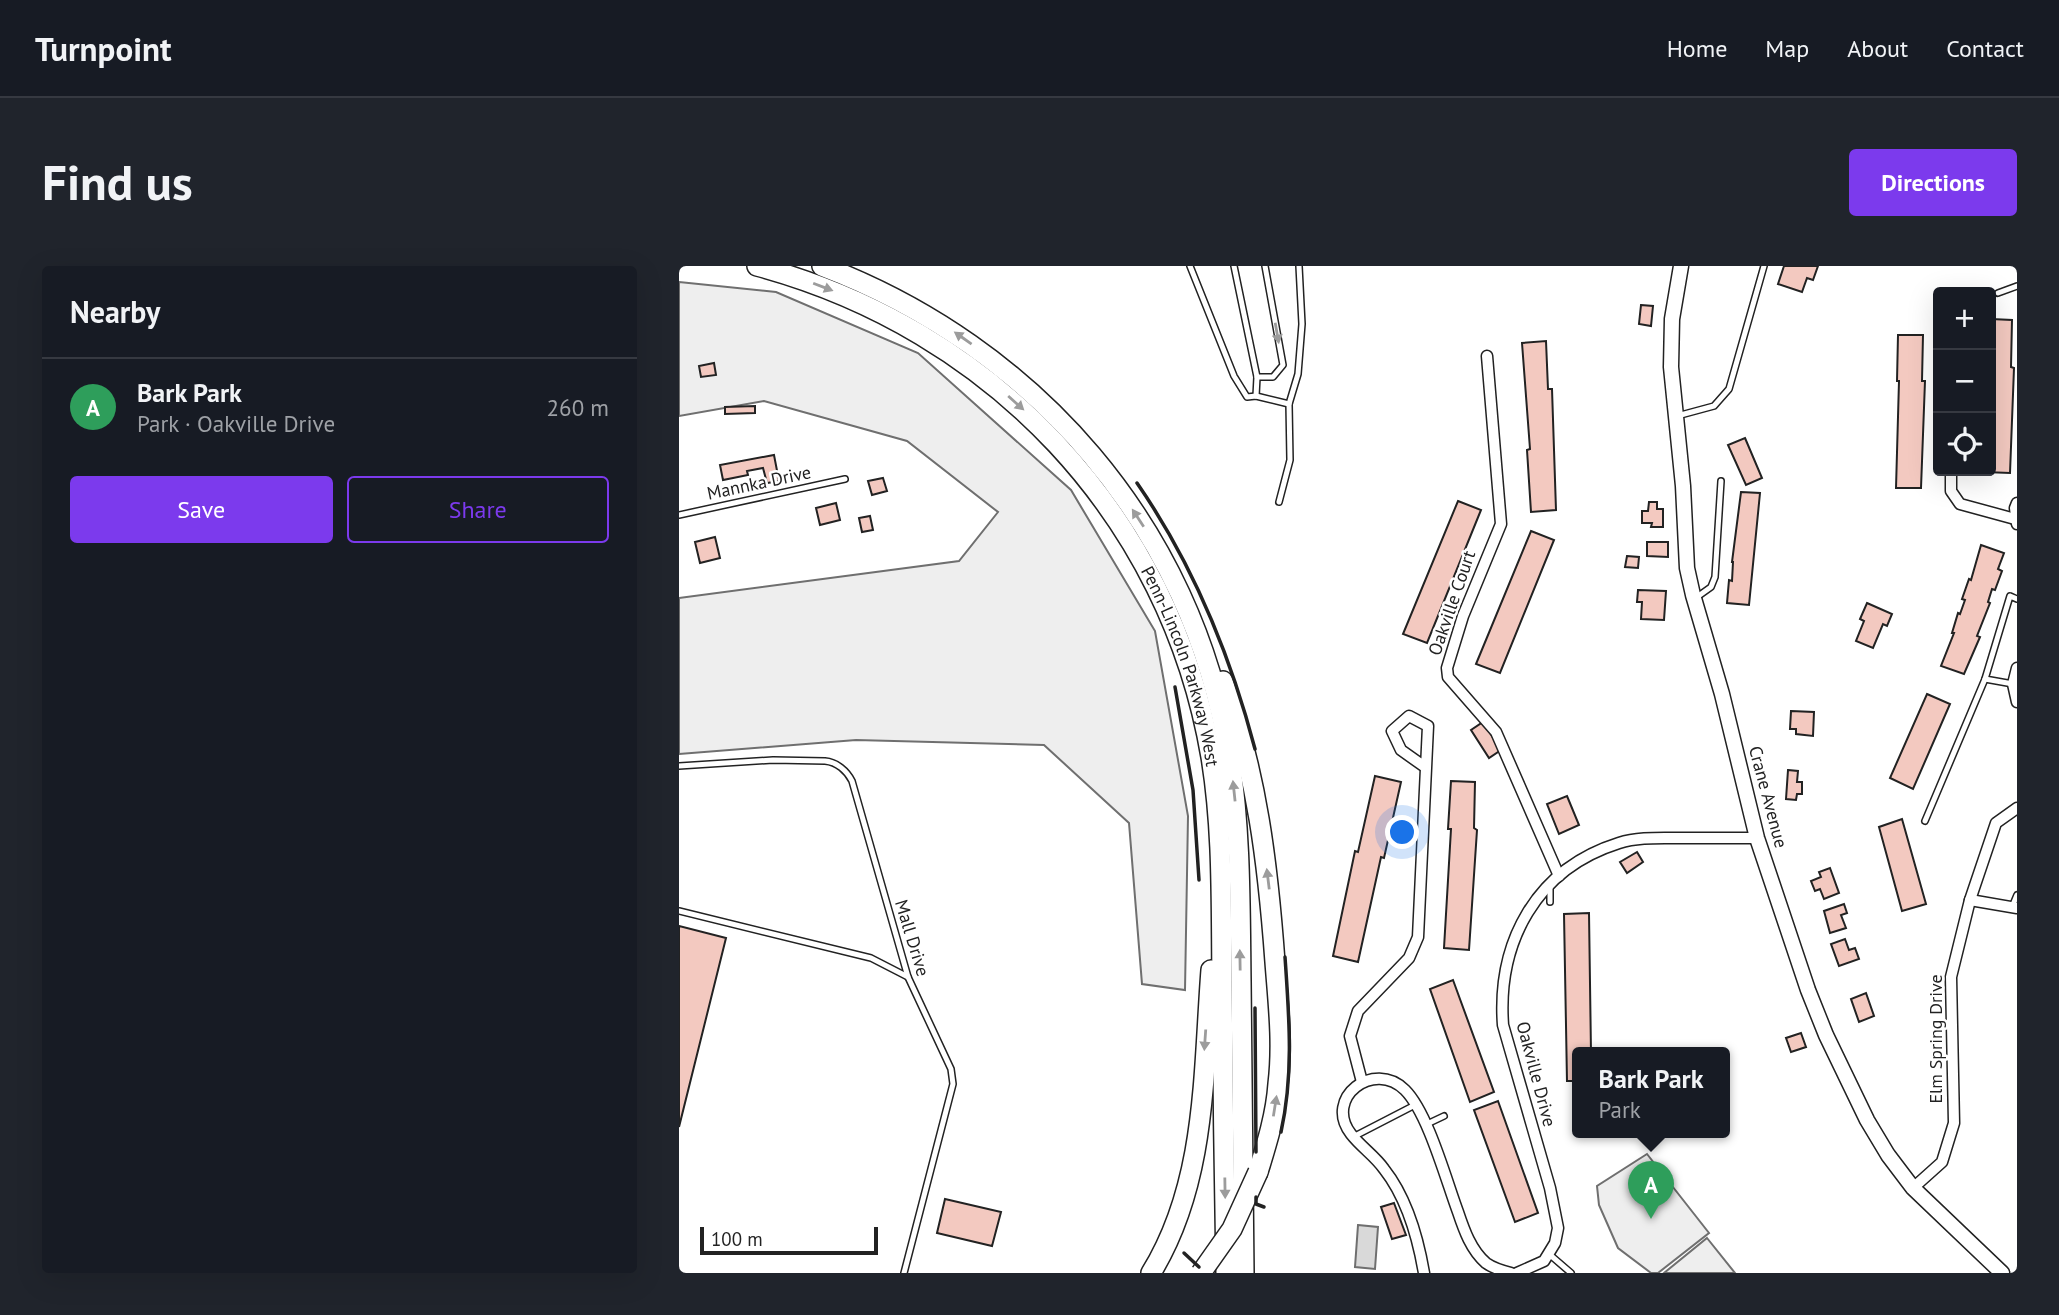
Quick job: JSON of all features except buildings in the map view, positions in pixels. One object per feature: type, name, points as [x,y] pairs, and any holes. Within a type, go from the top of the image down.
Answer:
[{"type":"highway","name":"Penn-Lincoln Parkway West","points":[[757,266],[841,294],[898,320],[951,352],[1002,391],[1088,479],[1124,530],[1164,605],[1187,664],[1210,756],[1220,850],[1226,1273]]},
{"type":"highway","name":"Penn-Lincoln Parkway West","points":[[822,266],[907,303],[962,337],[1014,376],[1059,418],[1103,467],[1140,520],[1169,571],[1194,626],[1215,689],[1233,786],[1240,883],[1244,1273]]},
{"type":"highway","points":[[1169,571],[1209,650],[1232,705],[1249,768],[1271,904],[1280,1058],[1275,1112],[1258,1172],[1232,1229],[1201,1273]]},
{"type":"highway","points":[[1151,1273],[1176,1225],[1196,1151],[1220,850]]},
{"type":"street","name":"Crane Avenue","points":[[1681,266],[1671,342],[1674,417],[1683,486],[1686,554],[1694,599],[1722,694],[1758,838],[1795,953],[1826,1035],[1867,1120],[1888,1155],[1913,1188],[2002,1273]]},
{"type":"street","name":"Oakville Court","points":[[1487,356],[1501,524],[1463,616],[1447,668],[1448,677],[1496,732],[1559,876]]},
{"type":"street","points":[[1951,476],[1951,491],[1960,504],[2016,522],[2017,503]]},
{"type":"street","points":[[2017,668],[2013,684],[2017,702]]},
{"type":"street","points":[[1362,1082],[1350,1036],[1357,1011],[1392,982],[1409,958],[1418,937],[1428,726],[1409,716],[1392,731],[1401,750],[1425,767]]},
{"type":"street","name":"Elm Spring Drive","points":[[1913,1188],[1942,1162],[1954,1123],[1951,977],[1970,900],[1996,823],[2017,808]]},
{"type":"street","name":"Oakville Drive","points":[[1549,1254],[1558,1228],[1555,1210],[1503,1025],[1505,965],[1522,920],[1538,895],[1559,876],[1584,859],[1619,842],[1646,838],[1758,838]]},
{"type":"street","points":[[1970,900],[2015,907]]},
{"type":"street","points":[[1424,1273],[1415,1232],[1396,1189],[1385,1170],[1353,1137],[1344,1118],[1344,1109],[1352,1088],[1362,1082],[1383,1080],[1393,1082],[1405,1090],[1425,1125],[1473,1247],[1489,1265],[1511,1273]]},
{"type":"street","points":[[1517,1273],[1537,1266],[1549,1254]]},
{"type":"lane","points":[[1190,266],[1234,376],[1247,397],[1256,396],[1289,404]]},
{"type":"lane","points":[[1234,266],[1257,377],[1256,396]]},
{"type":"lane","points":[[1257,377],[1273,377],[1283,365],[1265,266]]},
{"type":"lane","points":[[1279,502],[1290,460],[1289,404],[1297,374],[1302,324],[1299,266]]},
{"type":"lane","points":[[1674,417],[1714,407],[1729,389],[1764,266]]},
{"type":"lane","points":[[1998,293],[2017,286]]},
{"type":"lane","name":"Mannka Drive","points":[[679,515],[845,479]]},
{"type":"lane","points":[[1694,599],[1711,587],[1715,577],[1721,481]]},
{"type":"lane","points":[[1925,821],[1985,679],[2010,596],[2017,599]]},
{"type":"lane","points":[[1985,679],[2013,684]]},
{"type":"lane","name":"Mall Drive","points":[[679,766],[773,760],[825,761],[833,762],[852,781],[908,977],[951,1069],[954,1084],[904,1273]]},
{"type":"lane","points":[[1550,884],[1550,902]]},
{"type":"lane","points":[[2015,907],[2017,895]]},
{"type":"lane","points":[[679,911],[871,958],[908,977]]},
{"type":"lane","points":[[1353,1137],[1415,1105]]},
{"type":"lane","points":[[1425,1125],[1444,1116]]},
{"type":"lane","points":[[1549,1254],[1571,1273]]},
{"type":"shaded area","points":[[679,282],[776,292],[918,353],[1071,490],[1155,631],[1188,816],[1185,990],[1142,984],[1129,823],[1044,745],[856,740],[679,754],[679,598],[959,561],[998,512],[907,441],[764,401],[679,416]]},
{"type":"shaded area","points":[[1647,1154],[1709,1233],[1658,1273],[1651,1273],[1618,1248],[1599,1205],[1597,1186]]},
{"type":"shaded area","points":[[1358,1225],[1378,1227],[1375,1269],[1355,1267]]},
{"type":"shaded area","points":[[1707,1238],[1735,1273],[1664,1273]]},
{"type":"wall","points":[[1137,483],[1176,545],[1208,611],[1234,679],[1255,749]]},
{"type":"wall","points":[[1175,687],[1193,790],[1199,880]]},
{"type":"wall","points":[[1281,1132],[1289,1066],[1285,957]]},
{"type":"wall","points":[[1255,1008],[1256,1152]]},
{"type":"wall","points":[[1256,1197],[1256,1204],[1264,1207]]},
{"type":"wall","points":[[1184,1253],[1199,1267]]},
{"type":"place","name":"Bark Park","points":[[1651,1219]]}]
